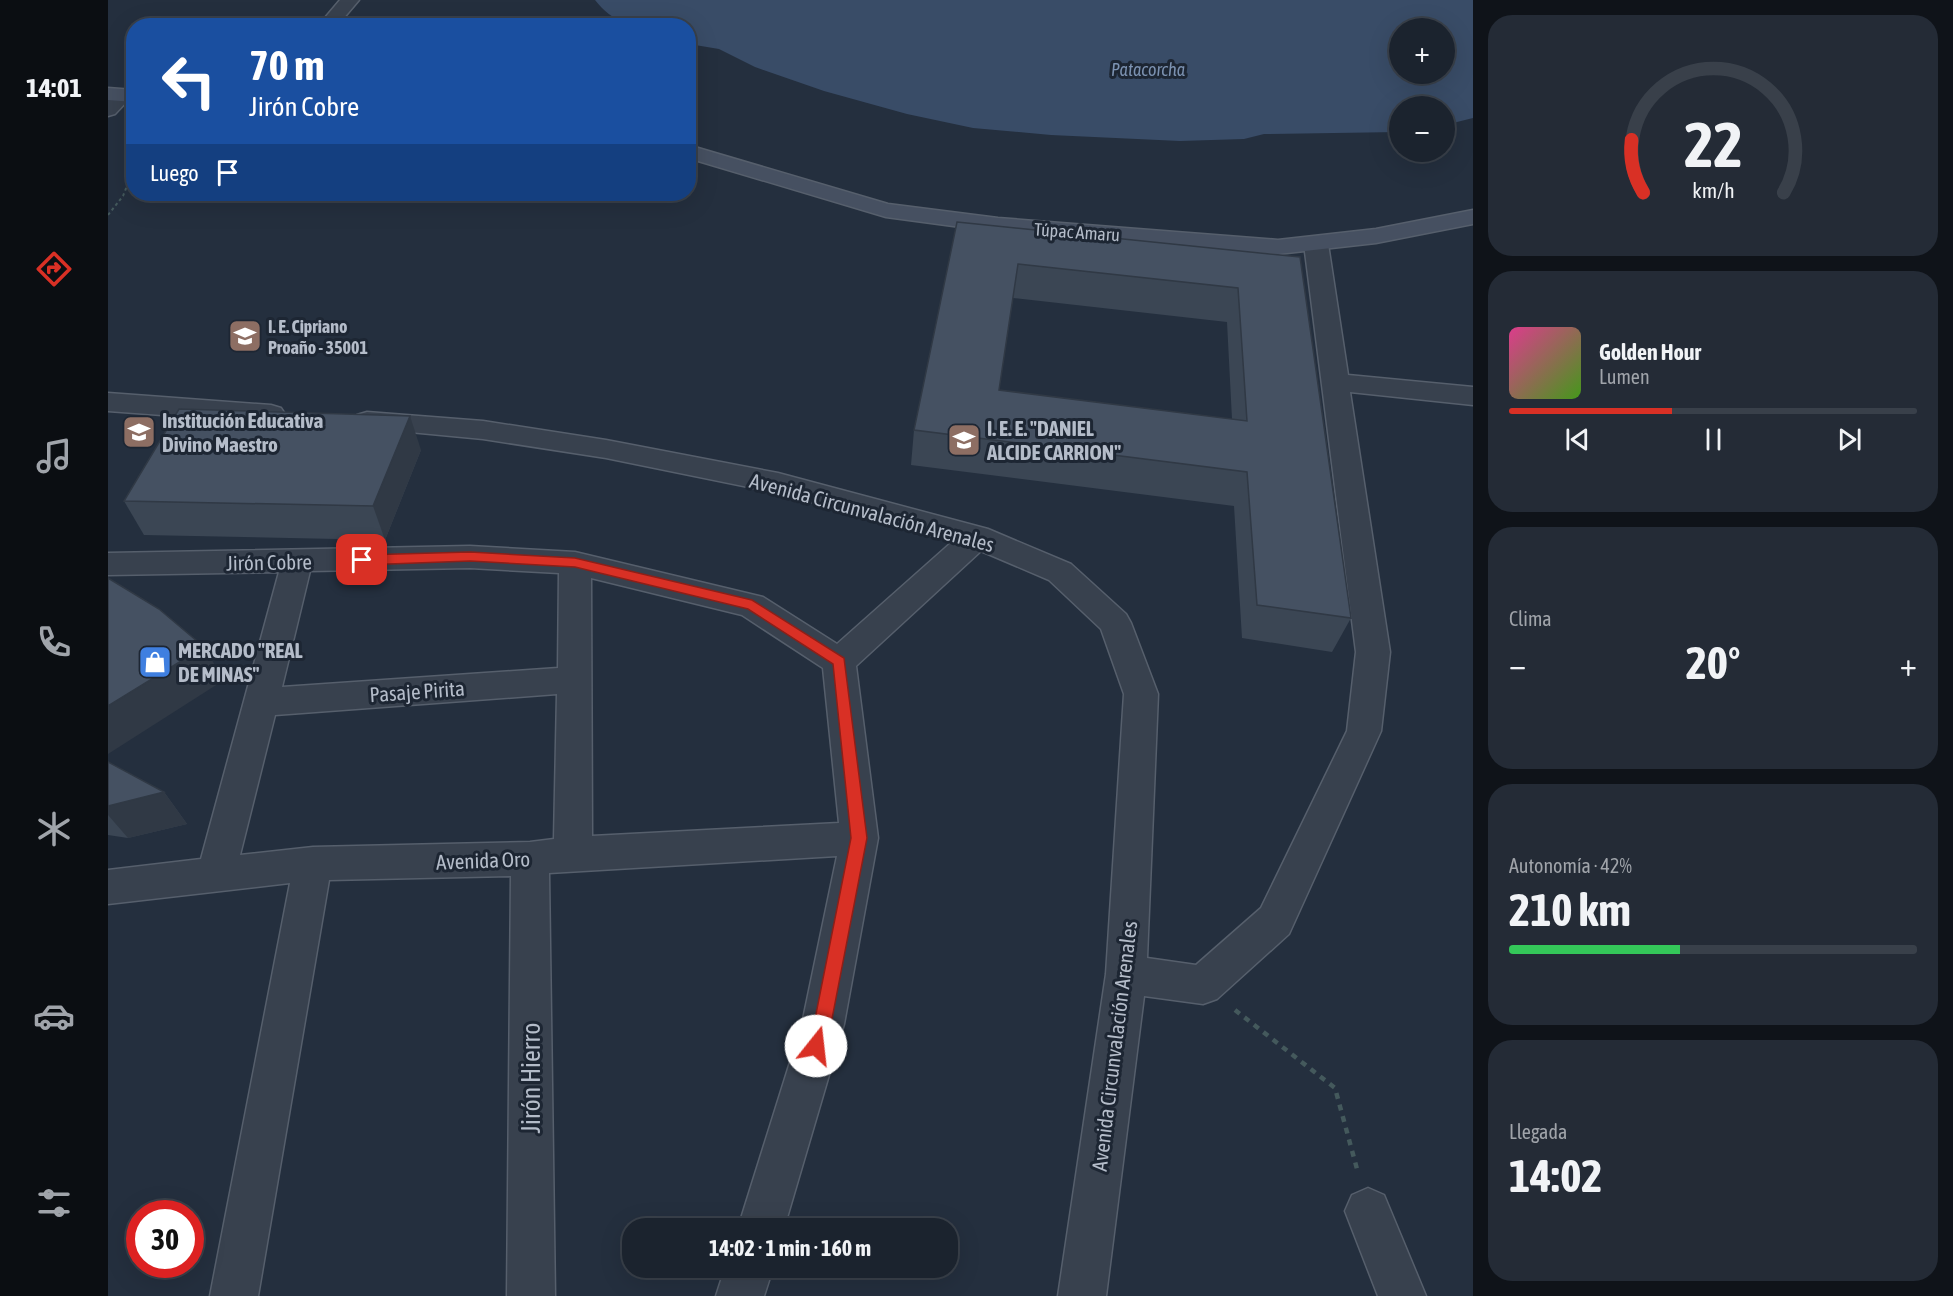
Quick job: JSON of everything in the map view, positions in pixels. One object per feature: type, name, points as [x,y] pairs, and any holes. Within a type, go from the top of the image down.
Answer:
[{"type":"street","points":[[327,17],[350,0]]},
{"type":"street","name":"Túpac Amaru","points":[[696,153],[886,210],[998,225],[1278,247],[1316,244],[1442,225],[1473,217]]},
{"type":"street","points":[[1126,974],[1203,985],[1275,921],[1364,732],[1373,652],[1316,244]]},
{"type":"street","points":[[1335,382],[1473,396]]},
{"type":"street","points":[[108,402],[295,416]]},
{"type":"street","name":"Avenida Circunvalación Arenales","points":[[342,419],[483,429],[606,449],[778,483],[977,537],[1060,572],[1116,623],[1141,694],[1126,974],[1082,1296]]},
{"type":"street","points":[[764,1218],[823,1024],[859,838],[839,662],[977,537]]},
{"type":"street","name":"Jirón Cobre","points":[[108,564],[470,557],[575,563],[752,605],[839,662]]},
{"type":"street","points":[[216,876],[297,562]]},
{"type":"street","points":[[573,854],[575,563]]},
{"type":"street","name":"Pasaje Pirita","points":[[260,702],[573,680]]},
{"type":"street","name":"Avenida Oro","points":[[108,887],[313,864],[530,859],[573,854],[859,838]]},
{"type":"street","name":"Jirón Hierro","points":[[530,859],[531,1296]]},
{"type":"street","points":[[234,1296],[313,864]]},
{"type":"street","points":[[1368,1211],[1402,1296]]},
{"type":"street","points":[[740,1296],[746,1278]]},
{"type":"path","points":[[108,215],[126,188]]},
{"type":"path","points":[[1203,985],[1335,1088],[1368,1211]]},
{"type":"water","name":"Patacorcha","points":[[595,0],[1473,0],[1473,118],[1455,122],[1455,96],[1389,96],[1389,132],[1264,134],[1244,139],[1180,141],[1051,135],[973,128],[907,114],[824,91],[755,67],[719,49],[696,45],[696,18],[615,18]]},
{"type":"building","points":[[957,222],[1300,257],[1351,618],[1257,605],[1247,472],[914,430]],"holes":[[[1018,264],[1238,288],[1247,421],[999,390]]]},
{"type":"building","points":[[179,409],[410,416],[373,506],[124,501]]},
{"type":"building","points":[[108,578],[159,609],[204,647],[108,706]]},
{"type":"building","points":[[108,762],[164,792],[108,806]]},
{"type":"place","name":"I. E. Cipriano Proaño - 35001","points":[[245,336]]},
{"type":"place","name":"Institución Educativa Divino Maestro","points":[[139,432]]},
{"type":"place","name":"I. E. E. \"DANIEL ALCIDE CARRION\"","points":[[964,440]]},
{"type":"place","name":"MERCADO \"REAL DE MINAS\"","points":[[155,662]]},
{"type":"route","points":[[362,560],[470,557],[575,563],[752,605],[839,662],[859,838],[823,1024],[816,1046]]}]
